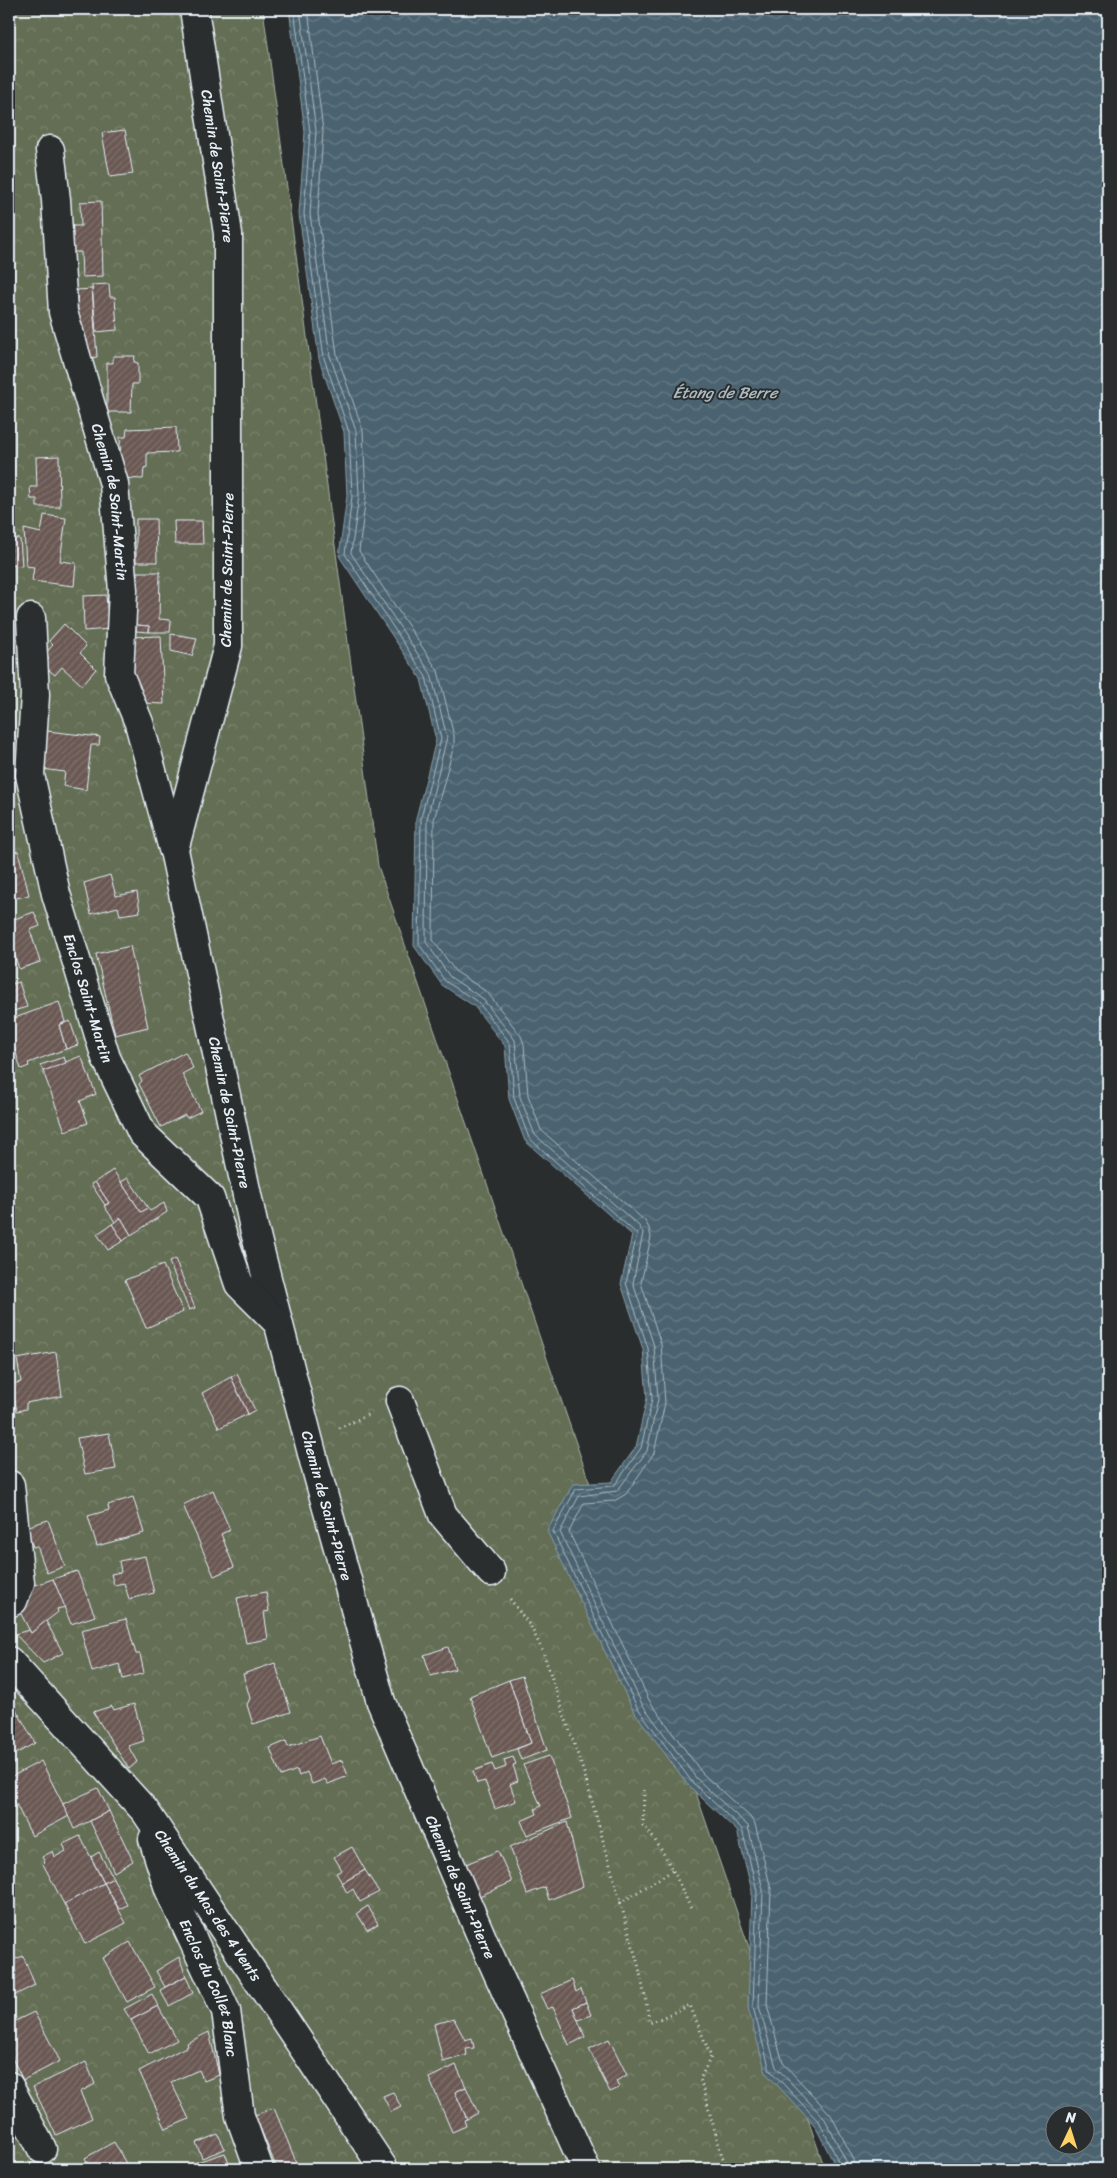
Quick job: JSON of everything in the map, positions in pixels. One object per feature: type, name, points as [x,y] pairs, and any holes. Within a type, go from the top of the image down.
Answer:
[{"type":"street","name":"Chemin de Saint-Pierre","points":[[194,9],[228,234],[228,646],[174,850],[254,1228],[309,1442],[381,1702],[485,1945],[586,2169]]},
{"type":"street","name":"Chemin de Saint-Martin","points":[[50,150],[56,200],[63,312],[114,484],[123,590],[119,674],[139,723],[174,850]]},
{"type":"street","name":"Enclos Saint-Martin","points":[[31,618],[34,695],[30,775],[56,894],[106,1058],[142,1133],[210,1198],[239,1284],[279,1324]]},
{"type":"street","points":[[400,1400],[442,1515],[490,1572]]},
{"type":"street","points":[[9,1603],[12,1601],[20,1583],[10,1485]]},
{"type":"street","name":"Chemin du Mas des 4 Vents","points":[[9,1661],[145,1811],[384,2169]]},
{"type":"street","name":"Enclos du Collet Blanc","points":[[145,1811],[168,1889],[226,2010],[240,2116],[259,2169]]},
{"type":"street","points":[[9,2086],[42,2149]]},
{"type":"path","points":[[309,1442],[400,1400]]},
{"type":"path","points":[[490,1572],[531,1627],[542,1652],[584,1773],[639,1968],[650,2023],[690,2005],[711,2056],[700,2079],[722,2156],[729,2169]]},
{"type":"path","points":[[644,1790],[643,1825],[652,1835],[673,1870],[692,1911]]},
{"type":"path","points":[[620,1903],[673,1870]]},
{"type":"green space","points":[[9,9],[263,9],[378,866],[825,2169],[9,2169]]},
{"type":"water","name":"Étang de Berre","points":[[289,9],[1108,9],[1108,2169],[837,2169],[815,2126],[766,2073],[748,2008],[752,1891],[737,1831],[688,1785],[633,1710],[547,1531],[573,1484],[611,1482],[636,1447],[647,1398],[643,1349],[621,1284],[632,1235],[525,1141],[509,1099],[505,1046],[474,1006],[442,985],[414,946],[416,818],[436,740],[421,679],[339,556],[347,496],[344,432],[319,359],[299,214],[305,132]]},
{"type":"building","points":[[125,130],[133,174],[110,177],[102,133]]},
{"type":"building","points":[[101,201],[103,276],[82,277],[81,252],[72,252],[72,226],[81,226],[80,202]]},
{"type":"building","points":[[109,284],[110,297],[115,297],[117,330],[96,332],[92,285]]},
{"type":"building","points":[[92,289],[97,357],[80,359],[77,290]]},
{"type":"building","points":[[113,356],[135,356],[134,362],[138,363],[138,384],[132,384],[131,412],[107,412],[107,363],[113,363]]},
{"type":"building","points":[[176,427],[177,452],[147,453],[147,467],[144,468],[143,479],[121,478],[120,437],[126,437],[127,429]]},
{"type":"building","points":[[59,456],[60,507],[37,507],[37,499],[31,499],[30,487],[37,487],[36,457]]},
{"type":"building","points":[[44,515],[66,518],[60,561],[76,563],[74,586],[32,581],[34,567],[26,566],[24,529],[41,533]]},
{"type":"building","points":[[136,519],[156,519],[157,562],[136,562]]},
{"type":"building","points":[[174,521],[202,521],[203,544],[175,544]]},
{"type":"building","points":[[9,538],[20,539],[22,566],[9,565]]},
{"type":"building","points":[[137,572],[160,572],[159,619],[171,620],[170,632],[149,632],[149,626],[136,625]]},
{"type":"building","points":[[106,595],[109,629],[84,631],[83,596]]},
{"type":"building","points":[[64,624],[86,646],[80,653],[96,669],[82,685],[62,667],[55,675],[43,665],[49,659],[44,655],[53,645],[49,641]]},
{"type":"building","points":[[136,625],[149,626],[149,632],[136,631]]},
{"type":"building","points":[[171,634],[197,638],[192,656],[171,651]]},
{"type":"building","points":[[161,636],[164,704],[143,703],[134,681],[128,637]]},
{"type":"building","points":[[47,731],[100,737],[99,745],[91,745],[86,790],[63,786],[65,772],[42,769]]},
{"type":"building","points":[[18,851],[29,895],[9,900],[9,853]]},
{"type":"building","points":[[110,875],[116,896],[137,892],[140,912],[120,915],[118,907],[91,914],[84,883]]},
{"type":"building","points":[[34,912],[40,926],[30,930],[40,962],[19,969],[9,938],[9,921]]},
{"type":"building","points":[[130,946],[148,1027],[115,1035],[96,954]]},
{"type":"building","points":[[19,982],[27,1007],[13,1011],[9,996],[9,985]]},
{"type":"building","points":[[59,1002],[65,1022],[59,1025],[66,1049],[28,1063],[29,1066],[21,1069],[9,1030],[9,1020]]},
{"type":"building","points":[[70,1021],[78,1045],[66,1049],[59,1025]]},
{"type":"building","points":[[185,1052],[193,1068],[182,1074],[201,1111],[187,1118],[185,1115],[161,1127],[139,1084],[142,1081],[139,1076]]},
{"type":"building","points":[[81,1056],[96,1094],[80,1101],[88,1123],[65,1131],[43,1071]]},
{"type":"building","points":[[64,1057],[66,1063],[43,1071],[40,1065]]},
{"type":"building","points":[[113,1170],[141,1212],[148,1208],[150,1211],[164,1203],[167,1212],[131,1235],[121,1218],[115,1222],[104,1206],[109,1203],[95,1182]]},
{"type":"building","points":[[128,1178],[148,1208],[141,1212],[121,1182]]},
{"type":"building","points":[[95,1182],[109,1203],[105,1205],[91,1184]]},
{"type":"building","points":[[121,1218],[131,1235],[123,1241],[112,1224]]},
{"type":"building","points":[[112,1224],[123,1241],[108,1250],[97,1234]]},
{"type":"building","points":[[175,1259],[195,1308],[189,1310],[169,1262]]},
{"type":"building","points":[[163,1265],[183,1312],[146,1328],[125,1280]]},
{"type":"building","points":[[56,1352],[62,1396],[26,1403],[26,1409],[17,1411],[11,1384],[21,1382],[17,1359]]},
{"type":"building","points":[[237,1374],[255,1410],[248,1414],[231,1377]]},
{"type":"building","points":[[231,1377],[248,1414],[219,1428],[202,1393]]},
{"type":"building","points":[[109,1433],[116,1469],[85,1474],[77,1438]]},
{"type":"building","points":[[213,1490],[230,1530],[221,1534],[234,1567],[214,1576],[183,1505]]},
{"type":"building","points":[[133,1497],[144,1533],[97,1546],[88,1516],[109,1510],[108,1505]]},
{"type":"building","points":[[48,1520],[65,1566],[47,1573],[37,1546],[33,1547],[26,1527]]},
{"type":"building","points":[[145,1556],[154,1593],[129,1599],[124,1583],[114,1585],[111,1574],[121,1572],[119,1561]]},
{"type":"building","points":[[77,1571],[95,1616],[71,1624],[53,1579]]},
{"type":"building","points":[[53,1579],[65,1607],[57,1609],[58,1612],[31,1633],[21,1614],[30,1587]]},
{"type":"building","points":[[266,1592],[269,1611],[264,1612],[268,1639],[246,1643],[237,1598]]},
{"type":"building","points":[[126,1619],[136,1654],[140,1654],[144,1673],[123,1679],[119,1664],[92,1672],[81,1630]]},
{"type":"building","points":[[46,1621],[63,1653],[43,1663],[15,1634],[29,1630],[31,1633]]},
{"type":"building","points":[[448,1647],[455,1669],[431,1676],[424,1655]]},
{"type":"building","points":[[275,1663],[291,1712],[253,1724],[247,1705],[250,1698],[243,1674]]},
{"type":"building","points":[[522,1676],[547,1750],[521,1760],[517,1749],[531,1743],[509,1680]]},
{"type":"building","points":[[509,1680],[531,1743],[492,1758],[470,1696]]},
{"type":"building","points":[[9,1697],[35,1743],[10,1757],[14,1764],[9,1767]]},
{"type":"building","points":[[134,1704],[144,1741],[128,1746],[137,1762],[129,1769],[93,1712],[112,1706],[114,1710]]},
{"type":"building","points":[[320,1736],[331,1764],[342,1760],[348,1776],[328,1784],[325,1779],[312,1784],[307,1772],[299,1776],[297,1770],[281,1776],[270,1748],[286,1741],[288,1747]]},
{"type":"building","points":[[549,1756],[572,1818],[527,1835],[521,1821],[537,1814],[535,1809],[541,1806],[523,1765]]},
{"type":"building","points":[[513,1757],[516,1764],[513,1765],[518,1781],[510,1784],[516,1801],[495,1809],[485,1781],[477,1783],[473,1771],[492,1764],[495,1771],[506,1767],[504,1760]]},
{"type":"building","points":[[41,1761],[69,1816],[32,1836],[9,1790],[9,1778]]},
{"type":"building","points":[[98,1788],[109,1811],[74,1829],[63,1804]]},
{"type":"building","points":[[109,1811],[133,1861],[114,1872],[90,1821]]},
{"type":"building","points":[[567,1822],[583,1886],[549,1900],[545,1887],[527,1894],[510,1847]]},
{"type":"building","points":[[80,1836],[104,1883],[64,1904],[43,1864],[45,1862],[42,1857],[53,1851],[55,1857],[66,1851],[63,1844]]},
{"type":"building","points":[[352,1847],[365,1870],[342,1883],[336,1873],[342,1870],[334,1857]]},
{"type":"building","points":[[498,1851],[512,1882],[470,1900],[456,1868]]},
{"type":"building","points":[[99,1852],[113,1878],[104,1883],[91,1857]]},
{"type":"building","points":[[365,1870],[379,1892],[360,1902],[353,1889],[347,1893],[342,1883]]},
{"type":"building","points":[[113,1878],[127,1905],[119,1909],[104,1883]]},
{"type":"building","points":[[104,1883],[126,1923],[85,1944],[64,1904]]},
{"type":"building","points":[[9,1905],[16,1923],[9,1925]]},
{"type":"building","points":[[368,1906],[378,1924],[367,1930],[357,1913]]},
{"type":"building","points":[[130,1942],[155,1987],[127,2002],[103,1958]]},
{"type":"building","points":[[23,1956],[35,1985],[9,1998],[9,1962]]},
{"type":"building","points":[[179,1957],[186,1976],[165,1987],[156,1971]]},
{"type":"building","points":[[186,1976],[193,1993],[169,2006],[160,1990]]},
{"type":"building","points":[[572,1980],[576,1992],[581,1989],[586,2002],[573,2008],[585,2037],[569,2045],[553,2007],[547,2009],[540,1994]]},
{"type":"building","points":[[152,1994],[158,2006],[131,2020],[124,2009]]},
{"type":"building","points":[[586,2002],[591,2015],[578,2020],[573,2008]]},
{"type":"building","points":[[158,2006],[177,2040],[149,2054],[131,2020]]},
{"type":"building","points":[[34,2012],[60,2061],[23,2080],[9,2052],[9,2024]]},
{"type":"building","points":[[454,2019],[465,2040],[472,2038],[474,2048],[466,2049],[467,2055],[443,2062],[434,2024]]},
{"type":"building","points":[[209,2032],[219,2075],[204,2081],[199,2070],[171,2082],[189,2119],[166,2129],[139,2071],[188,2046],[187,2043]]},
{"type":"building","points":[[609,2039],[627,2075],[616,2081],[619,2088],[610,2092],[589,2049]]},
{"type":"building","points":[[86,2062],[95,2084],[80,2092],[92,2118],[56,2135],[33,2087]]},
{"type":"building","points":[[456,2065],[466,2087],[455,2092],[467,2119],[464,2120],[466,2126],[452,2132],[429,2078]]},
{"type":"building","points":[[466,2087],[478,2113],[467,2119],[455,2092]]},
{"type":"building","points":[[393,2092],[401,2107],[391,2112],[383,2096]]},
{"type":"building","points":[[274,2108],[299,2169],[277,2169],[255,2115]]},
{"type":"building","points":[[218,2134],[225,2149],[202,2158],[196,2143]]},
{"type":"building","points":[[114,2142],[129,2169],[91,2169],[85,2158]]},
{"type":"building","points":[[225,2153],[231,2169],[190,2169],[188,2165]]}]
